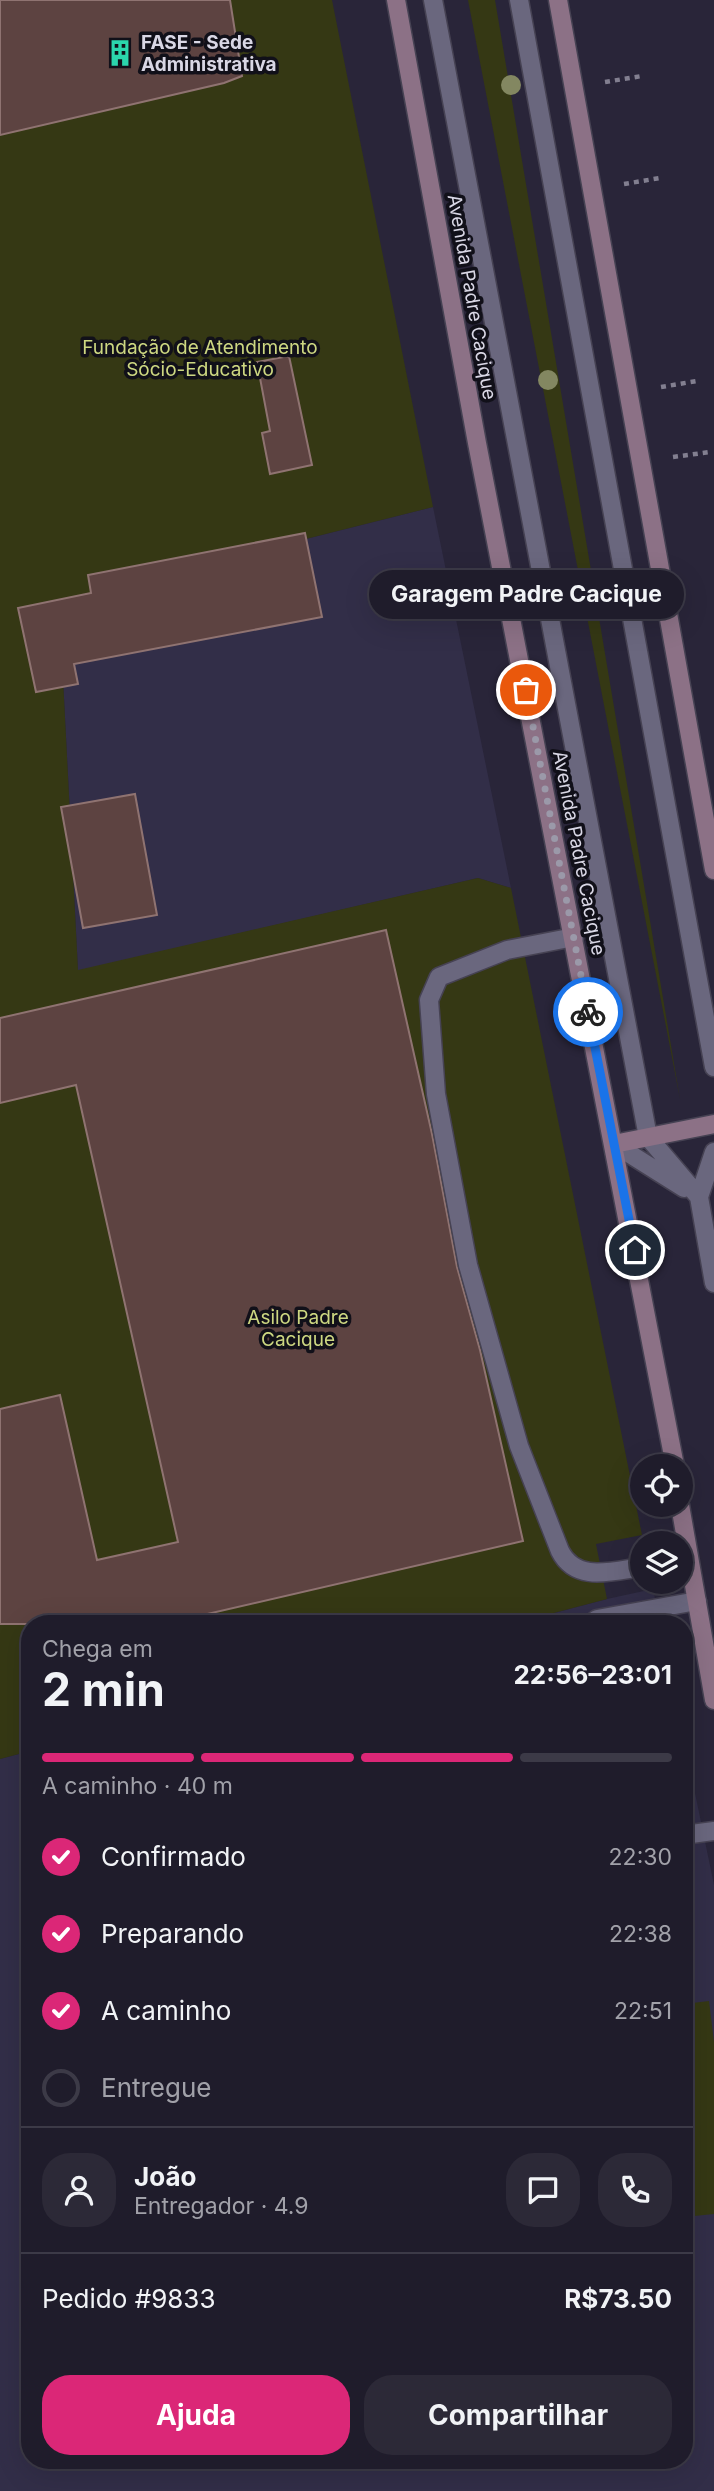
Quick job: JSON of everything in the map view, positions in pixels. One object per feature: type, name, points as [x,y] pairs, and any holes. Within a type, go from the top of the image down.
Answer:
[{"type":"main road","name":"Avenida Padre Cacique","points":[[396,0],[477,443],[673,1454]]},
{"type":"main road","points":[[558,0],[714,870]]},
{"type":"main road","points":[[614,1144],[714,1124]]},
{"type":"main road","points":[[693,1590],[714,1700]]},
{"type":"lane","points":[[433,0],[648,1137],[699,1197]]},
{"type":"lane","points":[[519,0],[714,1067]]},
{"type":"lane","points":[[574,937],[507,950],[439,977],[429,1000],[436,1094],[468,1265],[519,1446],[560,1551],[566,1564],[578,1571],[598,1573],[630,1569]]},
{"type":"lane","points":[[614,1144],[699,1197]]},
{"type":"lane","points":[[714,1152],[699,1197],[714,1283]]},
{"type":"lane","points":[[699,1197],[714,1176]]},
{"type":"lane","points":[[619,1615],[696,1601]]},
{"type":"lane","points":[[693,1834],[714,1831]]},
{"type":"shaded area","points":[[433,507],[511,888],[478,878],[78,971],[59,601]]},
{"type":"shaded area","points":[[630,1594],[654,1594],[658,1615],[546,1615]]},
{"type":"shaded area","points":[[21,1753],[21,2469],[693,2469],[693,1784],[714,1885],[714,2491],[0,2491],[0,1759]]},
{"type":"green space","name":"Asilo Padre Cacique","points":[[0,0],[332,0],[433,507],[59,601],[78,970],[478,878],[511,888],[630,1476],[630,1517],[638,1517],[641,1531],[630,1531],[630,1537],[596,1544],[607,1599],[546,1615],[21,1615],[21,1753],[0,1759]]},
{"type":"green space","points":[[468,0],[495,0],[680,1099]]},
{"type":"green space","points":[[709,2001],[714,2042],[714,2214],[693,2216],[693,2003]]},
{"type":"building","name":"FASE - Sede Administrativa","points":[[0,0],[230,0],[242,76],[224,83],[0,135]]},
{"type":"building","points":[[289,356],[312,465],[270,474],[262,433],[270,431],[257,362]]},
{"type":"building","points":[[305,533],[322,617],[74,664],[78,684],[36,692],[18,608],[91,593],[88,575]]},
{"type":"building","points":[[135,794],[157,915],[83,928],[61,807]]},
{"type":"building","points":[[386,930],[432,1134],[457,1267],[480,1350],[523,1541],[203,1615],[21,1615],[21,1624],[0,1624],[0,1409],[60,1395],[97,1560],[178,1542],[76,1085],[0,1103],[0,1018]]},
{"type":"way so far","points":[[526,690],[588,1012]]},
{"type":"place","name":"FASE - Sede Administrativa","points":[[120,53]]},
{"type":"place","name":"Garagem Padre Cacique","points":[[526,690]]},
{"type":"route","points":[[588,1012],[635,1250]]},
{"type":"park label","name":"Fundação de Atendimento Sócio-Educativo","points":[[200,358]]}]
